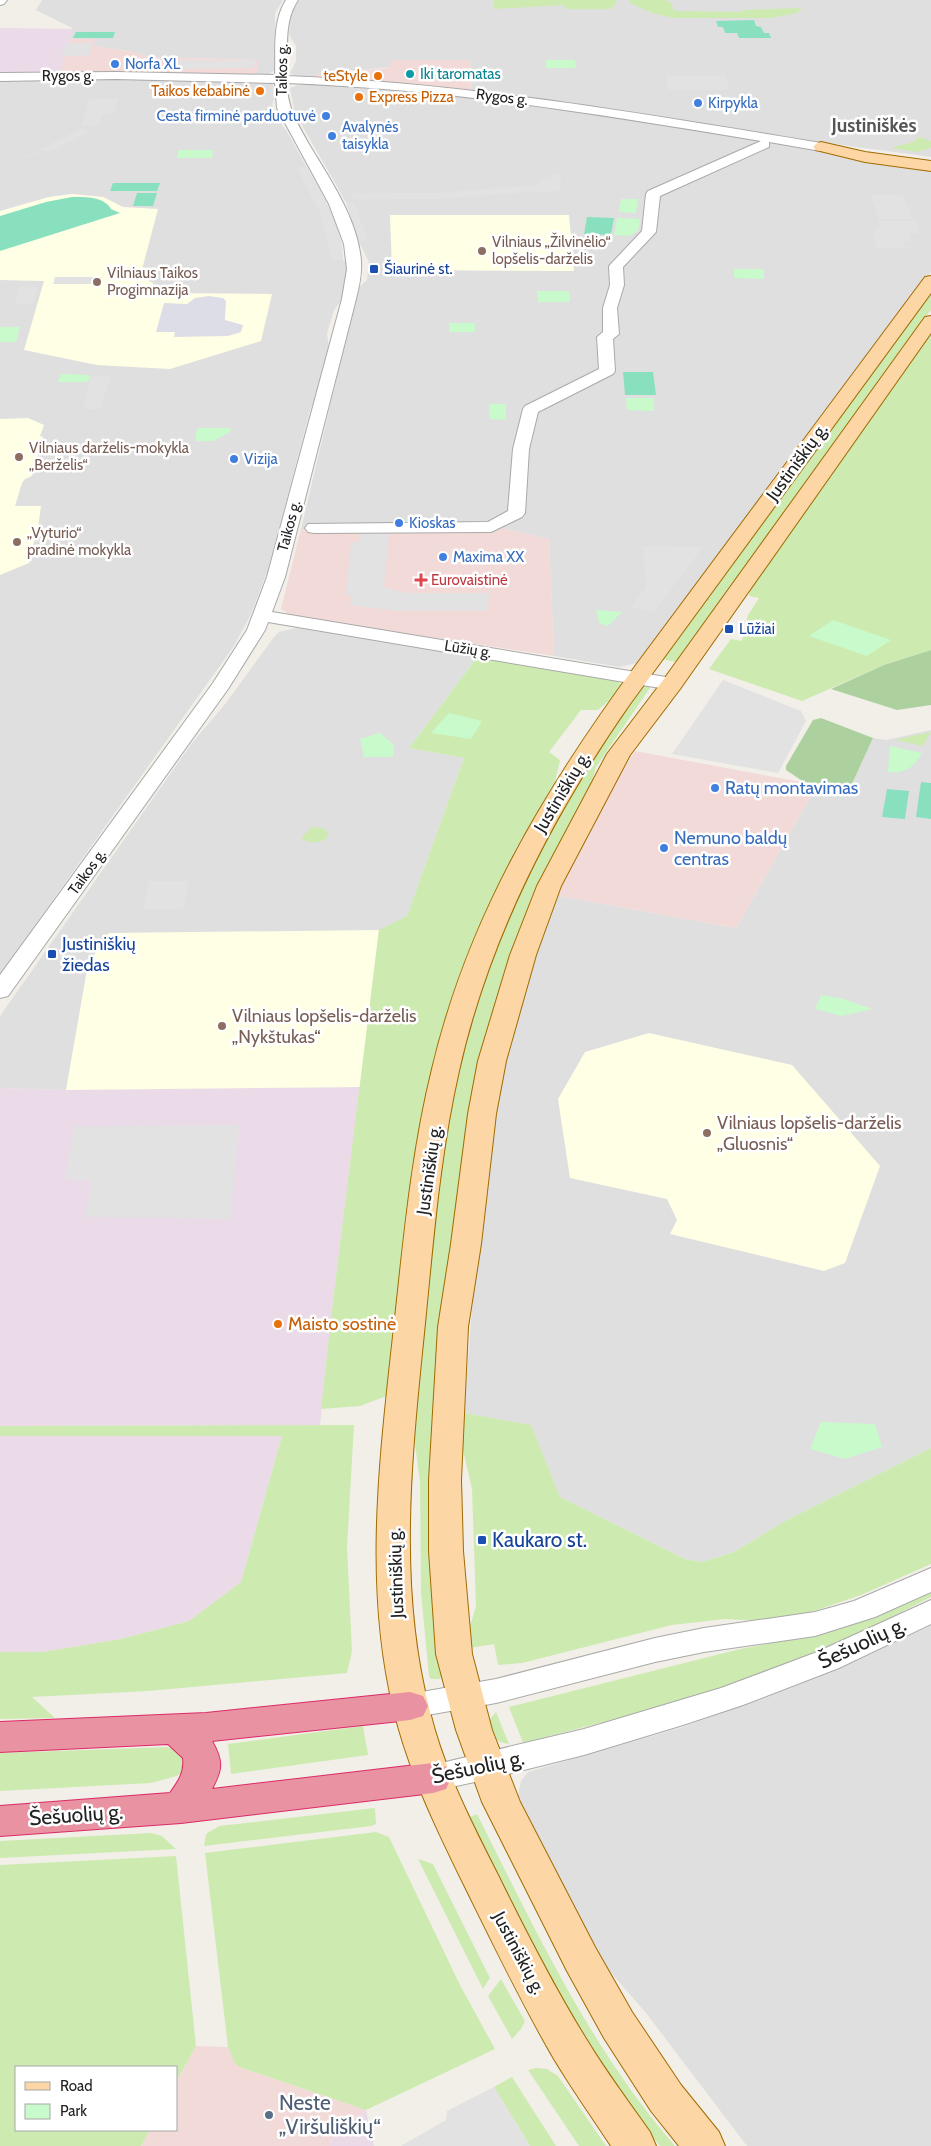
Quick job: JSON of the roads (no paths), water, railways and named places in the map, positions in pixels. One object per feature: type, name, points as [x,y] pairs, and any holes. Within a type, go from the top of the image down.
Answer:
[{"type":"highway","name":"Šešuolių g.","points":[[0,1737],[174,1728],[363,1712],[410,1706]]},
{"type":"highway","points":[[174,1728],[199,1749],[203,1765],[197,1782],[181,1808]]},
{"type":"highway","name":"Šešuolių g.","points":[[0,1821],[181,1808],[433,1778]]},
{"type":"main road","name":"Rygos g.","points":[[821,147],[931,160]]},
{"type":"main road","name":"Rygos g.","points":[[821,147],[931,166]]},
{"type":"main road","name":"Justiniškių g.","points":[[636,2146],[563,2036],[500,1919],[433,1778],[410,1706],[401,1659],[393,1562],[394,1481],[421,1229],[438,1104],[458,1016],[506,895],[542,822],[587,750],[639,677],[931,280]]},
{"type":"main road","name":"Justiniškių g.","points":[[704,2146],[666,2098],[618,2025],[524,1852],[487,1767],[464,1697],[454,1654],[449,1598],[445,1480],[453,1326],[466,1244],[482,1114],[492,1061],[523,955],[549,886],[619,754],[672,684],[931,321]]},
{"type":"street","name":"Taikos g.","points":[[0,991],[221,685],[256,630],[263,616],[276,577],[350,294],[354,268],[349,238],[342,218],[283,108],[281,95],[282,25],[284,12],[292,0]]},
{"type":"street","name":"Rygos g.","points":[[0,77],[131,76],[282,79],[423,88],[634,115],[821,147]]},
{"type":"street","points":[[314,528],[491,527],[516,513],[521,449],[531,409],[607,372],[605,337],[611,334],[610,308],[617,285],[616,266],[649,232],[654,194],[764,144]]},
{"type":"street","name":"Lūžių g.","points":[[263,616],[672,684]]},
{"type":"street","name":"Šešuolių g.","points":[[410,1706],[496,1691],[684,1644],[815,1624],[864,1608],[931,1579]]},
{"type":"street","name":"Šešuolių g.","points":[[433,1778],[487,1767],[676,1716],[829,1659],[931,1611]]},
{"type":"place","name":"Norfa XL","points":[[115,64]]},
{"type":"place","name":"Iki taromatas","points":[[410,74]]},
{"type":"place","name":"teStyle","points":[[378,76]]},
{"type":"place","name":"Taikos kebabinė","points":[[260,91]]},
{"type":"place","name":"Express Pizza","points":[[359,97]]},
{"type":"place","name":"Kirpykla","points":[[698,103]]},
{"type":"place","name":"Cesta firminė parduotuvė","points":[[326,116]]},
{"type":"place","name":"Avalynės taisykla","points":[[332,136]]},
{"type":"place","name":"Vilniaus „Žilvinėlio“ lopšelis-darželis","points":[[482,251]]},
{"type":"place","name":"Šiaurinė st.","points":[[374,269]]},
{"type":"place","name":"Vilniaus Taikos Progimnazija","points":[[97,282]]},
{"type":"place","name":"Vilniaus darželis-mokykla „Berželis“","points":[[19,457]]},
{"type":"place","name":"Vizija","points":[[234,459]]},
{"type":"place","name":"Kioskas","points":[[399,523]]},
{"type":"place","name":"„Vyturio“ pradinė mokykla","points":[[17,542]]},
{"type":"place","name":"Maxima XX","points":[[443,557]]},
{"type":"place","name":"Eurovaistinė","points":[[421,580]]},
{"type":"place","name":"Lūžiai","points":[[729,629]]},
{"type":"place","name":"Ratų montavimas","points":[[715,788]]},
{"type":"place","name":"Nemuno baldų centras","points":[[664,848]]},
{"type":"place","name":"Justiniškių žiedas","points":[[52,954]]},
{"type":"place","name":"Vilniaus lopšelis-darželis „Nykštukas“","points":[[222,1026]]},
{"type":"place","name":"Vilniaus lopšelis-darželis „Gluosnis“","points":[[707,1133]]},
{"type":"place","name":"Maisto sostinė","points":[[278,1324]]},
{"type":"place","name":"Kaukaro st.","points":[[482,1540]]},
{"type":"place","name":"Neste „Viršuliškių“","points":[[269,2115]]},
{"type":"district","name":"Justiniškės","points":[[874,125]]}]
